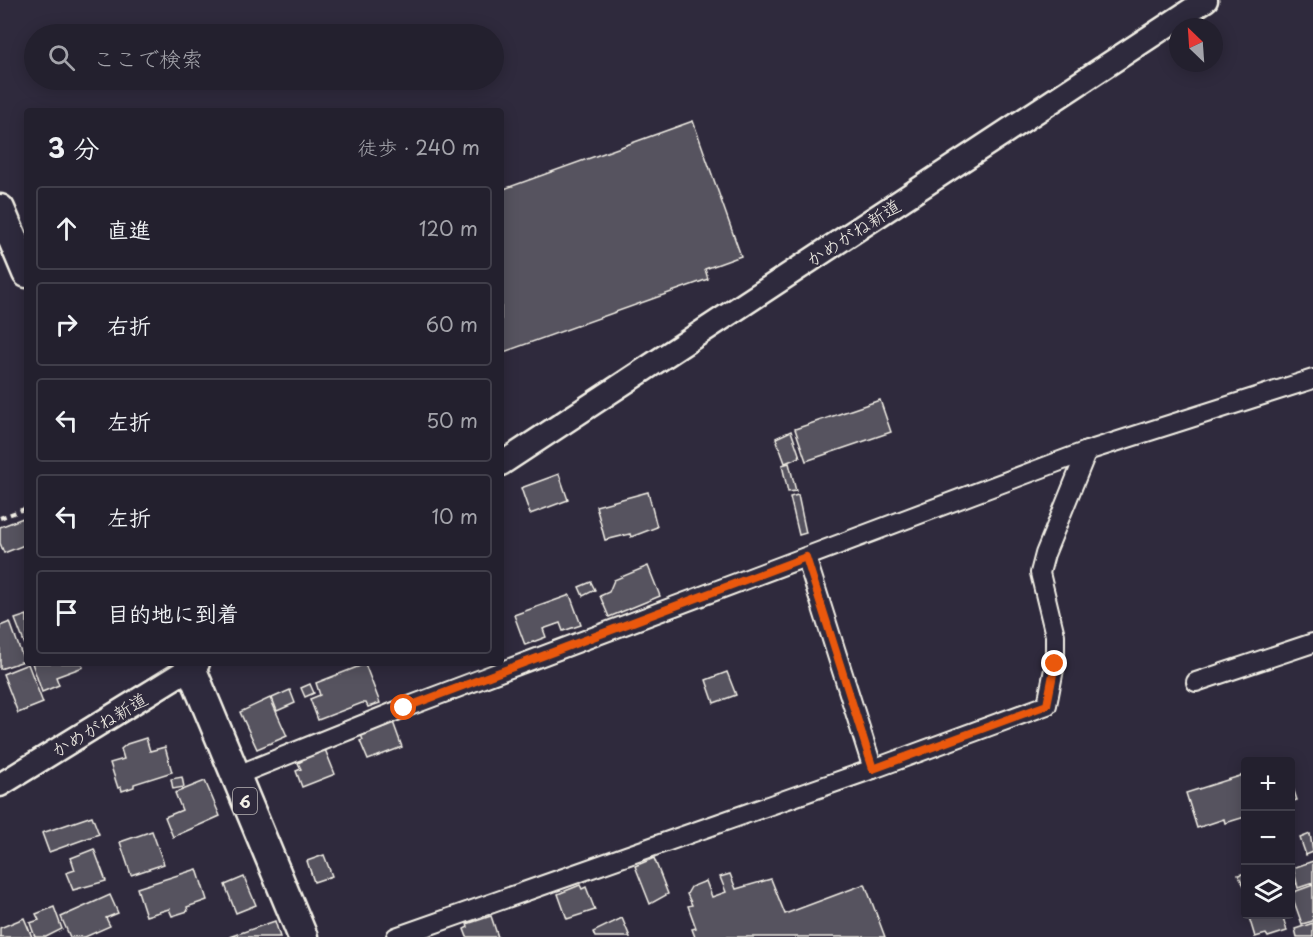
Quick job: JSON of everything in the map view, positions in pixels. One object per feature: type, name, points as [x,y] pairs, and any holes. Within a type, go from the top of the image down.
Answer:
[{"type":"main road","points":[[0,209],[24,266]]},
{"type":"main road","name":"6","points":[[193,666],[235,776],[303,937]]},
{"type":"street","name":"かめがね新道","points":[[504,462],[1206,0]]},
{"type":"street","points":[[235,776],[404,708],[1087,451],[1313,380]]},
{"type":"street","points":[[396,937],[873,769],[1047,705],[1055,664],[1055,635],[1040,573],[1053,534],[1087,451]]},
{"type":"street","points":[[806,557],[873,769]]},
{"type":"street","points":[[1196,682],[1313,643]]},
{"type":"street","name":"かめがね新道","points":[[0,784],[191,666]]},
{"type":"path","points":[[0,518],[24,509]]},
{"type":"building","points":[[693,121],[741,256],[705,269],[708,279],[504,352],[504,189]]},
{"type":"building","points":[[880,400],[891,432],[806,461],[795,429]]},
{"type":"building","points":[[791,431],[800,457],[785,463],[776,438]]},
{"type":"building","points":[[789,463],[796,491],[788,492],[782,465]]},
{"type":"building","points":[[559,474],[568,500],[530,514],[521,488]]},
{"type":"building","points":[[648,492],[657,527],[631,537],[630,534],[605,540],[596,506]]},
{"type":"building","points":[[798,495],[806,533],[799,535],[790,497]]},
{"type":"building","points":[[23,518],[24,545],[4,553],[0,543],[0,527]]},
{"type":"building","points":[[648,566],[660,596],[609,617],[600,596],[609,592],[614,580]]},
{"type":"building","points":[[591,582],[595,590],[583,596],[579,587]]},
{"type":"building","points":[[570,595],[581,625],[563,631],[560,623],[543,629],[546,637],[525,645],[514,615]]},
{"type":"building","points":[[24,616],[24,642],[15,619]]},
{"type":"building","points":[[10,622],[24,661],[0,669],[0,626]]},
{"type":"building","points":[[29,666],[43,703],[18,713],[3,674]]},
{"type":"building","points":[[33,666],[82,666],[56,677],[59,685],[42,692]]},
{"type":"building","points":[[360,666],[366,666],[380,703],[368,707],[366,703],[362,703],[318,720],[310,699],[320,695],[316,683]]},
{"type":"building","points":[[727,672],[736,695],[714,703],[706,680]]},
{"type":"building","points":[[310,684],[314,693],[305,697],[301,688]]},
{"type":"building","points":[[290,690],[295,703],[277,711],[272,698]]},
{"type":"building","points":[[270,698],[287,736],[257,749],[240,712]]},
{"type":"building","points":[[393,722],[402,747],[368,760],[360,741],[363,740],[361,735]]},
{"type":"building","points":[[146,738],[150,751],[165,747],[172,772],[134,784],[134,787],[122,791],[121,787],[118,788],[110,763],[124,759],[121,749],[127,744]]},
{"type":"building","points":[[324,747],[335,774],[302,787],[296,771],[301,769],[298,763],[302,761],[301,757]]},
{"type":"building","points":[[1241,776],[1241,818],[1225,823],[1224,819],[1197,828],[1186,793]]},
{"type":"building","points":[[182,777],[184,787],[173,789],[171,779]]},
{"type":"building","points":[[205,781],[220,816],[173,837],[165,817],[182,810],[175,793]]},
{"type":"building","points":[[92,816],[99,834],[49,852],[42,833]]},
{"type":"building","points":[[152,831],[164,864],[131,875],[120,842]]},
{"type":"building","points":[[1310,834],[1313,852],[1306,855],[1300,838]]},
{"type":"building","points":[[94,849],[106,881],[73,890],[66,873],[75,870],[71,858]]},
{"type":"building","points":[[324,855],[332,876],[314,882],[307,861]]},
{"type":"building","points":[[654,858],[668,894],[650,904],[635,866]]},
{"type":"building","points":[[1313,861],[1313,883],[1298,888],[1295,867]]},
{"type":"building","points":[[197,869],[207,900],[187,907],[188,911],[172,916],[169,909],[146,916],[137,888]]},
{"type":"building","points":[[730,874],[736,889],[771,879],[785,914],[865,884],[885,937],[695,937],[692,929],[696,928],[688,906],[692,905],[687,894],[691,887],[706,881],[712,897],[726,892],[720,877]]},
{"type":"building","points":[[244,877],[256,905],[236,913],[225,885]]},
{"type":"building","points":[[580,885],[582,889],[586,887],[595,910],[567,919],[558,894]]},
{"type":"building","points":[[1313,885],[1313,921],[1302,924],[1295,904],[1295,892]]},
{"type":"building","points":[[110,895],[118,913],[106,918],[110,926],[85,937],[70,937],[61,917]]},
{"type":"building","points":[[54,907],[62,929],[46,937],[35,937],[30,923],[39,920],[36,914]]},
{"type":"building","points":[[491,916],[498,937],[467,937],[464,929],[468,927],[467,924]]},
{"type":"building","points":[[24,918],[32,937],[0,937],[0,928]]},
{"type":"building","points":[[622,918],[630,937],[595,937],[593,932]]},
{"type":"building","points":[[1250,919],[1283,919],[1287,931],[1268,937],[1266,934],[1255,937]]},
{"type":"building","points":[[275,921],[280,937],[229,937]]},
{"type":"building","points":[[1313,923],[1313,937],[1297,937],[1295,929]]},
{"type":"route","points":[[404,708],[806,557],[873,769],[1030,714],[1047,705],[1051,690],[1050,679],[1055,664]]}]
